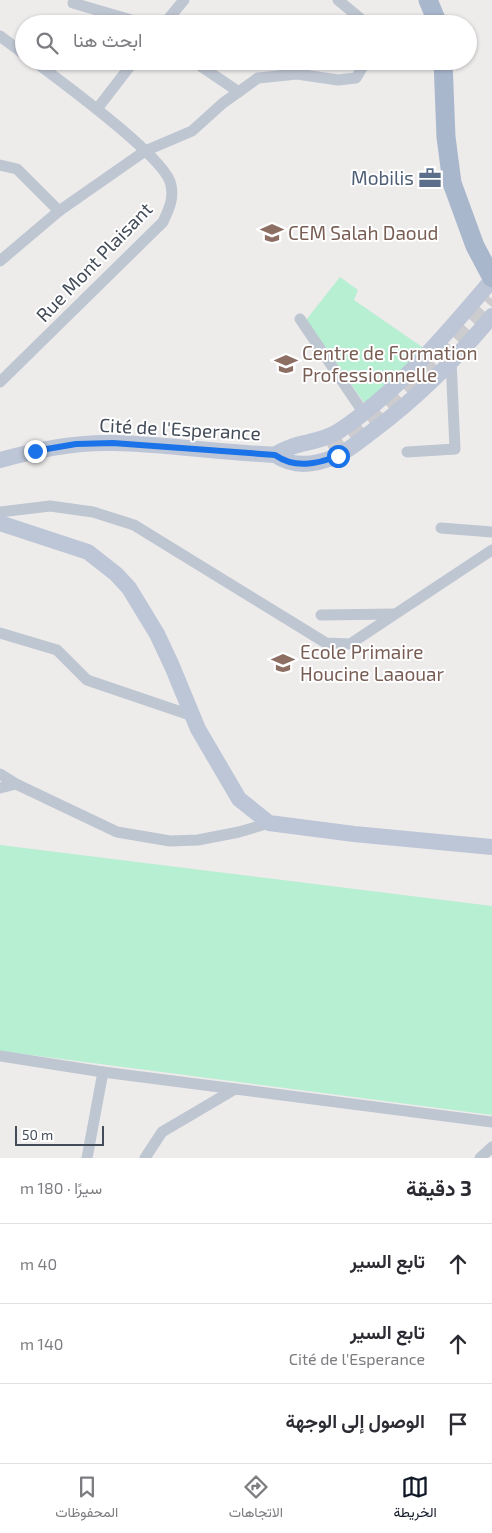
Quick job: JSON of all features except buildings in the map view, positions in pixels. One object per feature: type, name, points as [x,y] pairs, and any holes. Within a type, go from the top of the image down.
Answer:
[{"type":"main road","points":[[428,0],[434,15]]},
{"type":"main road","points":[[443,70],[446,137],[449,168],[454,190],[475,246],[492,281],[431,351],[364,412],[328,436],[287,447],[275,455],[288,463],[304,464],[327,460],[338,456],[354,446],[385,422],[436,377],[492,316]]},
{"type":"main road","points":[[471,232],[492,259]]},
{"type":"main road","name":"Cité de l'Esperance","points":[[0,460],[35,451],[76,444],[113,443],[275,455],[307,454],[328,447]]},
{"type":"main road","points":[[0,523],[88,552],[116,574],[129,588],[157,634],[193,716],[239,799],[269,823],[354,834],[492,847]]},
{"type":"street","points":[[172,15],[184,0]]},
{"type":"street","points":[[338,0],[355,15]]},
{"type":"street","points":[[73,3],[114,15]]},
{"type":"street","points":[[0,36],[15,47]]},
{"type":"street","name":"Rue Mont Plaisant","points":[[0,382],[163,222],[172,202],[171,183],[160,167],[145,151],[97,109],[46,70]]},
{"type":"street","points":[[97,109],[127,70]]},
{"type":"street","points":[[206,70],[239,92]]},
{"type":"street","points":[[0,261],[59,211],[145,151],[192,130],[223,103],[258,78],[297,74],[338,80],[356,78],[361,70]]},
{"type":"street","points":[[0,165],[17,169],[59,211]]},
{"type":"street","points":[[300,319],[364,412]]},
{"type":"street","points":[[407,452],[455,449],[451,360]]},
{"type":"street","points":[[0,512],[50,506],[93,512],[134,525],[326,643],[350,644],[492,550]]},
{"type":"street","points":[[441,528],[492,532]]},
{"type":"street","points":[[320,615],[394,614]]},
{"type":"street","points":[[0,633],[57,650],[87,680],[193,716]]},
{"type":"street","points":[[0,774],[16,784],[117,832],[170,841],[198,840],[239,832],[269,823]]},
{"type":"street","points":[[0,788],[16,784]]},
{"type":"street","points":[[0,1056],[103,1072],[492,1122]]},
{"type":"street","points":[[87,1158],[103,1072]]},
{"type":"street","points":[[145,1158],[162,1132],[235,1089]]},
{"type":"street","points":[[480,1158],[492,1147]]},
{"type":"green space","points":[[340,277],[358,290],[354,300],[425,349],[365,404],[306,320]]},
{"type":"green space","points":[[0,845],[492,906],[492,1115],[0,1051]]},
{"type":"tunnel","points":[[328,447],[373,418],[415,381],[492,299]]},
{"type":"place","name":"Mobilis","points":[[430,178]]},
{"type":"place","name":"CEM Salah Daoud","points":[[272,233]]},
{"type":"place","name":"Centre de Formation Professionnelle","points":[[286,364]]},
{"type":"place","name":"Ecole Primaire Houcine Laaouar","points":[[283,663]]},
{"type":"route","points":[[35,451],[76,444],[113,443],[275,455],[288,463],[296,464],[312,464],[338,456]]}]
